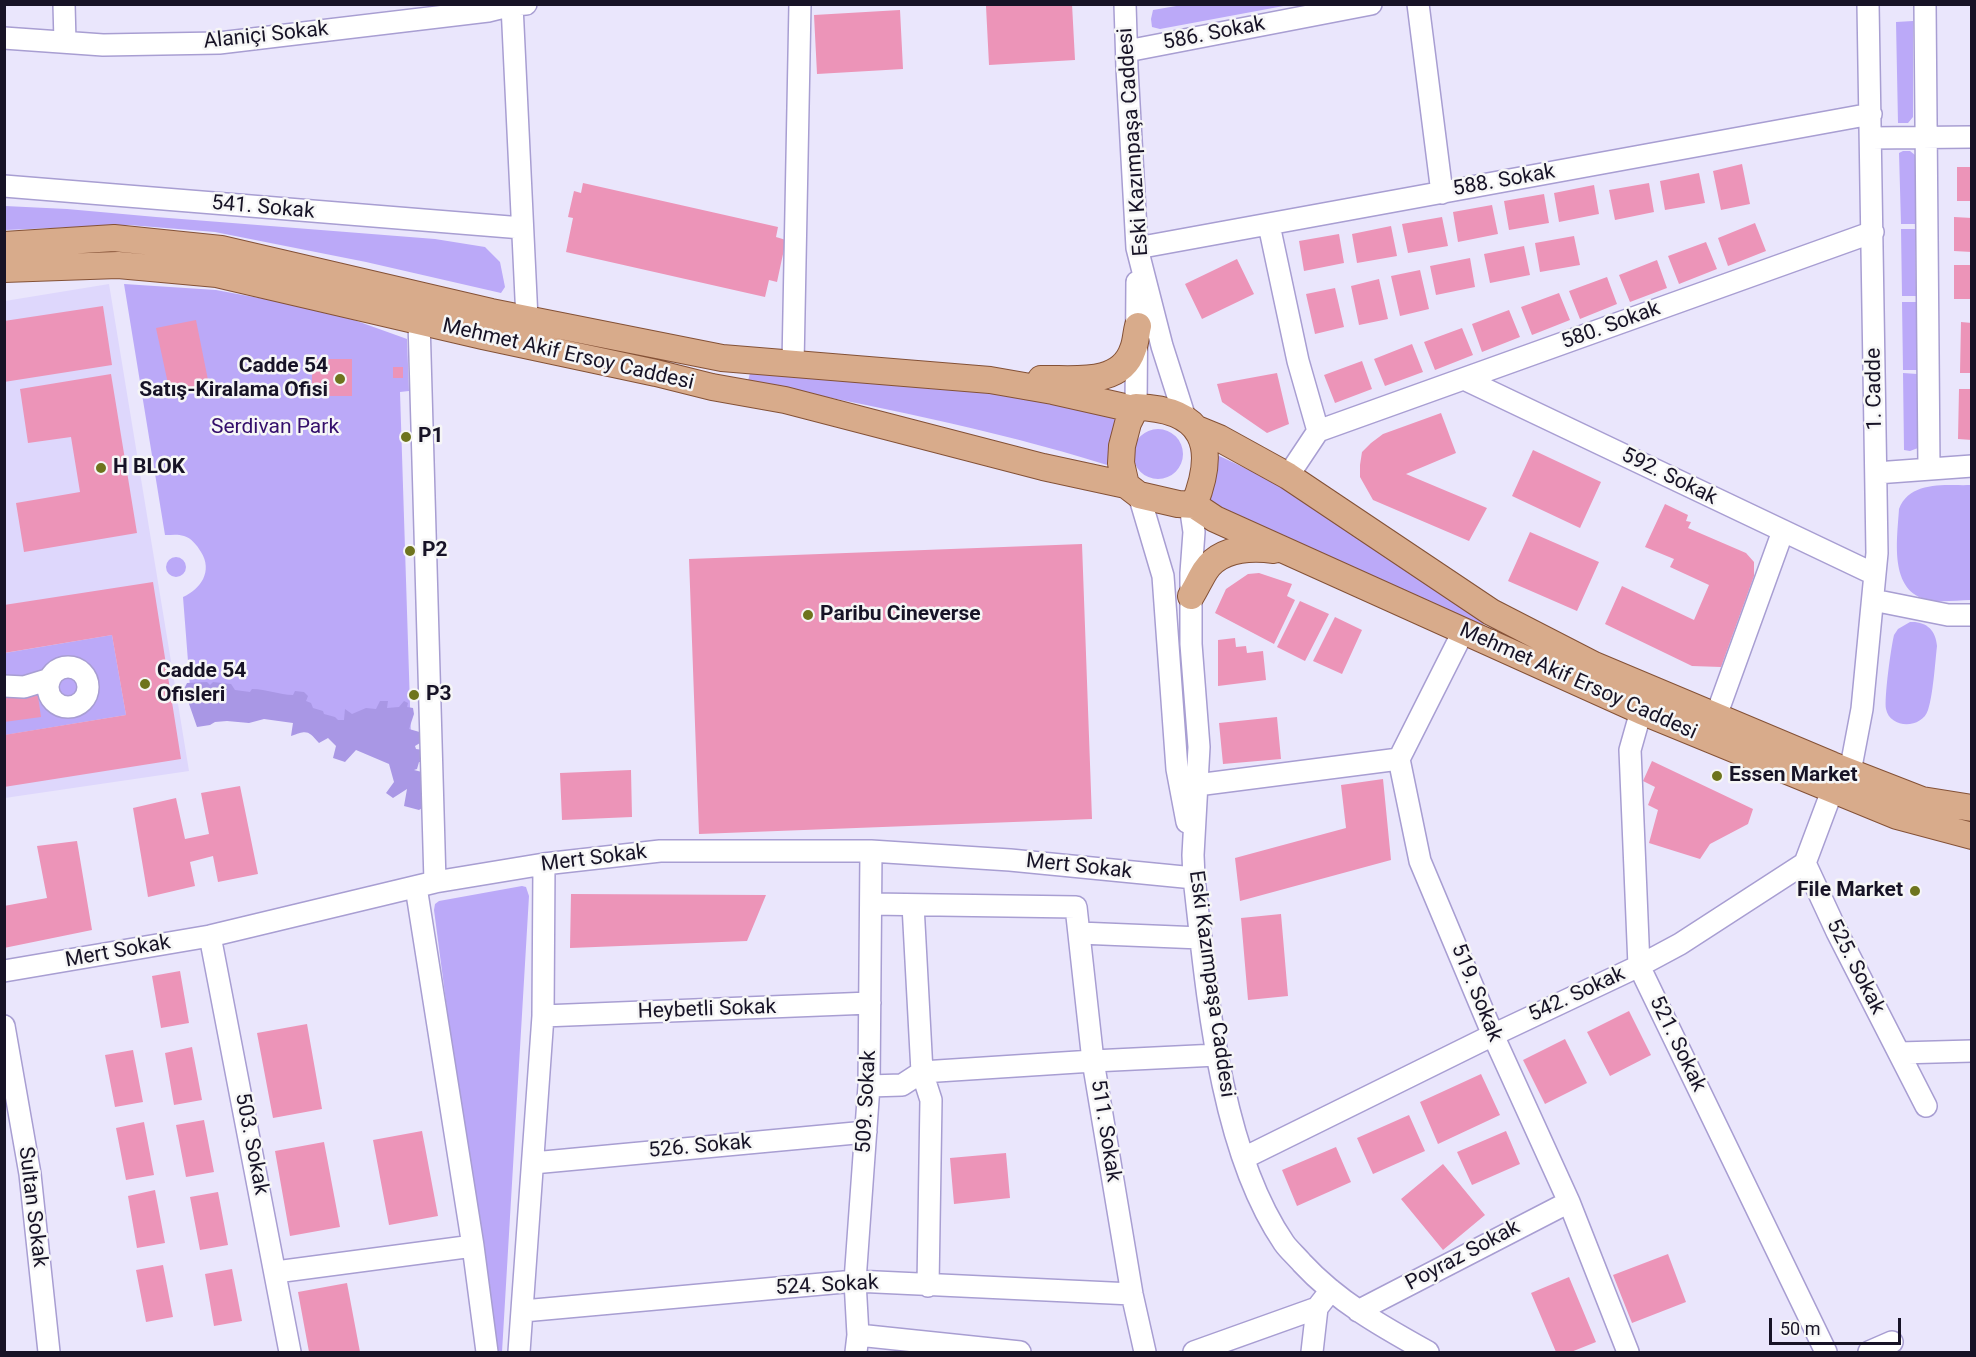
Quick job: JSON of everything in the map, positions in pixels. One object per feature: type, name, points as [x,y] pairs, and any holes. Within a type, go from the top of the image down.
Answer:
[{"type":"main road","name":"Mehmet Akif Ersoy Caddesi","points":[[4,245],[114,238],[221,249],[527,320],[722,358],[990,380],[1134,408]]},
{"type":"main road","name":"Mehmet Akif Ersoy Caddesi","points":[[4,269],[118,265],[217,274],[712,387],[785,400],[1132,490]]},
{"type":"main road","points":[[990,380],[1099,378],[1110,375],[1124,365],[1133,351],[1138,326]]},
{"type":"main road","points":[[1134,408],[1163,410],[1200,428],[1205,456],[1201,488],[1192,505],[1132,490],[1121,463],[1122,446],[1134,408]]},
{"type":"main road","name":"Mehmet Akif Ersoy Caddesi","points":[[1200,428],[1288,476],[1491,612],[1594,665],[1922,800],[1971,808]]},
{"type":"main road","name":"Mehmet Akif Ersoy Caddesi","points":[[1192,505],[1215,519],[1641,711],[1897,816],[1971,836]]},
{"type":"main road","points":[[1191,596],[1206,570],[1218,559],[1233,551],[1251,548],[1289,552]]},
{"type":"street","points":[[64,4],[65,42]]},
{"type":"street","points":[[793,364],[800,4]]},
{"type":"street","name":"Eski Kazımpaşa Caddesi","points":[[1125,4],[1137,248],[1161,346],[1200,428]]},
{"type":"street","name":"586. Sokak","points":[[1127,51],[1371,4]]},
{"type":"street","points":[[1418,4],[1442,193]]},
{"type":"street","name":"1. Cadde","points":[[1850,772],[1862,709],[1877,553],[1868,4]]},
{"type":"street","points":[[1925,4],[1928,138],[1929,468]]},
{"type":"street","points":[[519,5],[522,228],[527,320]]},
{"type":"street","name":"Alaniçi Sokak","points":[[4,38],[103,45],[219,43],[519,5]]},
{"type":"street","name":"588. Sokak","points":[[1137,248],[1870,114]]},
{"type":"street","points":[[1871,138],[1971,137]]},
{"type":"street","name":"541. Sokak","points":[[4,186],[522,228]]},
{"type":"street","points":[[1269,225],[1298,361],[1318,431],[1288,476]]},
{"type":"street","name":"580. Sokak","points":[[1318,431],[1873,232]]},
{"type":"street","points":[[1134,408],[1138,326],[1137,248]]},
{"type":"street","points":[[419,321],[426,885],[487,1353]]},
{"type":"street","name":"592. Sokak","points":[[1464,379],[1874,574]]},
{"type":"street","points":[[1876,473],[1971,466]]},
{"type":"street","name":"Eski Kazımpaşa Caddesi","points":[[1132,490],[1163,576],[1177,769],[1193,855]]},
{"type":"street","name":"Eski Kazımpaşa Caddesi","points":[[1192,505],[1194,532],[1191,644],[1199,747],[1193,855],[1194,878],[1217,1055],[1233,1125],[1256,1193],[1284,1244],[1315,1276],[1358,1311],[1428,1353]]},
{"type":"street","points":[[1716,716],[1783,531]]},
{"type":"street","points":[[1873,600],[1947,615],[1971,615]]},
{"type":"street","points":[[1197,786],[1399,759],[1464,630]]},
{"type":"street","points":[[4,686],[24,687],[50,679]]},
{"type":"street","name":"521. Sokak","points":[[1641,711],[1630,750],[1639,966],[1826,1353]]},
{"type":"street","name":"519. Sokak","points":[[1399,759],[1420,861],[1493,1035],[1569,1202],[1628,1353]]},
{"type":"street","points":[[1804,863],[1832,791]]},
{"type":"street","name":"Mert Sokak","points":[[4,971],[210,936],[426,885],[544,864],[660,851],[871,851],[1010,860],[1194,878]]},
{"type":"street","name":"509. Sokak","points":[[857,1344],[855,1281],[869,1086],[871,851]]},
{"type":"street","name":"542. Sokak","points":[[1244,1158],[1639,966],[1680,944],[1804,863]]},
{"type":"street","name":"525. Sokak","points":[[1804,863],[1926,1106]]},
{"type":"street","points":[[519,1353],[543,1016],[544,864]]},
{"type":"street","points":[[871,904],[913,905],[922,1072],[931,1100],[928,1286]]},
{"type":"street","name":"511. Sokak","points":[[913,905],[1076,907],[1094,1060],[1132,1294],[1145,1353]]},
{"type":"street","points":[[1079,933],[1201,938]]},
{"type":"street","name":"503. Sokak","points":[[210,936],[290,1353]]},
{"type":"street","name":"Heybetli Sokak","points":[[543,1016],[870,1003]]},
{"type":"street","name":"Sultan Sokak","points":[[4,1026],[30,1174],[49,1353]]},
{"type":"street","points":[[1899,1053],[1971,1051]]},
{"type":"street","points":[[869,1086],[902,1084],[922,1072],[1094,1060],[1217,1055]]},
{"type":"street","name":"526. Sokak","points":[[533,1163],[866,1132]]},
{"type":"street","name":"Poyraz Sokak","points":[[1358,1311],[1569,1202]]},
{"type":"street","points":[[276,1272],[473,1246]]},
{"type":"street","name":"524. Sokak","points":[[523,1311],[855,1281],[1132,1294]]},
{"type":"street","points":[[1312,1353],[1317,1308],[1331,1290]]},
{"type":"street","points":[[1194,1353],[1317,1308]]},
{"type":"street","points":[[1869,1353],[1892,1342]]},
{"type":"street","points":[[857,1344],[1020,1353]]},
{"type":"shaded area","points":[[109,284],[189,771],[5,798],[5,301]]},
{"type":"shaded area","points":[[207,682],[210,685],[213,682],[231,684],[235,690],[250,692],[252,689],[257,689],[293,695],[295,691],[304,692],[308,696],[306,701],[311,703],[313,708],[338,720],[344,720],[345,709],[352,714],[366,708],[376,709],[380,701],[388,701],[387,708],[399,707],[404,701],[408,703],[407,707],[413,708],[414,714],[409,729],[423,733],[420,743],[415,746],[416,749],[423,750],[422,762],[419,762],[417,769],[414,770],[422,772],[430,803],[419,810],[404,806],[407,789],[393,798],[386,793],[394,782],[389,764],[356,750],[345,762],[333,758],[336,746],[328,738],[319,743],[307,732],[291,736],[293,723],[264,719],[249,723],[215,722],[197,727],[188,701],[184,699],[183,691],[187,683]]},
{"type":"green space","points":[[1182,5],[1289,5],[1160,29],[1152,27],[1153,10]]},
{"type":"green space","points":[[1913,21],[1913,117],[1908,123],[1898,123],[1896,22]]},
{"type":"green space","points":[[1910,151],[1915,155],[1915,224],[1901,224],[1899,153]]},
{"type":"green space","points":[[5,206],[435,239],[485,247],[500,262],[505,287],[501,293],[366,262],[215,232],[129,225],[5,230]]},
{"type":"green space","points":[[1901,229],[1915,229],[1916,296],[1902,296]]},
{"type":"green space","name":"Serdivan Park","points":[[124,284],[216,290],[329,311],[407,339],[409,391],[400,392],[412,768],[299,707],[190,687],[183,597],[200,584],[206,566],[201,552],[191,540],[182,535],[165,535]]},
{"type":"green space","points":[[1902,302],[1916,302],[1917,370],[1903,370]]},
{"type":"green space","points":[[751,369],[930,379],[1117,415],[1107,465],[974,429],[748,381]]},
{"type":"green space","points":[[1903,373],[1917,374],[1918,448],[1910,451],[1904,450]]},
{"type":"green space","points":[[1153,429],[1163,429],[1176,436],[1183,449],[1183,459],[1176,472],[1163,479],[1153,479],[1144,475],[1137,468],[1133,459],[1133,449],[1137,440],[1144,433]]},
{"type":"green space","points":[[1211,452],[1281,485],[1487,616],[1482,626],[1208,501]]},
{"type":"green space","points":[[1941,485],[1971,485],[1971,600],[1934,601],[1919,597],[1909,589],[1898,566],[1899,509],[1904,500],[1920,489]]},
{"type":"green space","points":[[176,557],[183,560],[186,567],[183,574],[176,577],[169,574],[166,567],[169,560]]},
{"type":"green space","points":[[1910,622],[1921,623],[1929,628],[1935,635],[1937,646],[1933,688],[1928,710],[1919,721],[1906,724],[1899,723],[1889,716],[1886,703],[1894,635],[1898,629]]},
{"type":"green space","points":[[112,635],[126,715],[5,735],[5,653]]},
{"type":"green space","points":[[526,887],[529,896],[502,1352],[492,1352],[434,910],[435,904],[439,901]]},
{"type":"building","points":[[1072,4],[1075,60],[989,65],[986,6]]},
{"type":"building","points":[[900,10],[903,69],[817,74],[814,15]]},
{"type":"building","points":[[1742,164],[1750,204],[1721,210],[1713,171]]},
{"type":"building","points":[[1957,167],[1972,167],[1972,201],[1957,201]]},
{"type":"building","points":[[1699,173],[1705,203],[1665,210],[1660,181]]},
{"type":"building","points":[[583,183],[778,227],[776,237],[786,240],[777,282],[769,280],[765,297],[566,252],[573,218],[568,217],[574,191],[581,193]]},
{"type":"building","points":[[1649,183],[1654,212],[1615,220],[1609,190]]},
{"type":"building","points":[[1594,185],[1599,214],[1559,222],[1554,193]]},
{"type":"building","points":[[1544,194],[1549,223],[1509,230],[1504,201]]},
{"type":"building","points":[[1492,205],[1498,234],[1458,242],[1453,212]]},
{"type":"building","points":[[1442,217],[1448,246],[1408,253],[1402,224]]},
{"type":"building","points":[[1954,217],[1972,218],[1972,252],[1954,251]]},
{"type":"building","points":[[1755,223],[1766,251],[1728,266],[1718,238]]},
{"type":"building","points":[[1391,226],[1397,256],[1357,263],[1352,234]]},
{"type":"building","points":[[1339,234],[1344,263],[1304,271],[1299,241]]},
{"type":"building","points":[[1574,236],[1580,265],[1540,272],[1535,243]]},
{"type":"building","points":[[1706,242],[1717,269],[1679,284],[1668,256]]},
{"type":"building","points":[[1524,246],[1530,275],[1490,283],[1484,254]]},
{"type":"building","points":[[1470,258],[1475,287],[1436,295],[1430,266]]},
{"type":"building","points":[[1237,259],[1254,294],[1202,319],[1185,284]]},
{"type":"building","points":[[1657,260],[1667,288],[1630,302],[1619,275]]},
{"type":"building","points":[[1954,265],[1972,265],[1972,299],[1954,299]]},
{"type":"building","points":[[1420,270],[1429,309],[1400,316],[1391,276]]},
{"type":"building","points":[[1607,277],[1617,304],[1580,319],[1569,291]]},
{"type":"building","points":[[1379,279],[1388,319],[1359,325],[1351,286]]},
{"type":"building","points":[[1335,288],[1344,327],[1315,334],[1306,294]]},
{"type":"building","points":[[1559,293],[1570,320],[1532,335],[1521,307]]},
{"type":"building","points":[[103,306],[112,365],[4,382],[4,321]]},
{"type":"building","points":[[1509,310],[1520,337],[1482,352],[1472,324]]},
{"type":"building","points":[[196,320],[209,385],[170,393],[156,328]]},
{"type":"building","points":[[1961,322],[1972,323],[1972,373],[1960,373]]},
{"type":"building","points":[[1462,328],[1473,355],[1435,370],[1424,342]]},
{"type":"building","points":[[1412,344],[1423,372],[1385,386],[1374,359]]},
{"type":"building","points":[[312,359],[352,359],[352,396],[312,396]]},
{"type":"building","points":[[1362,361],[1372,389],[1335,403],[1324,375]]},
{"type":"building","points":[[393,367],[403,367],[403,378],[393,378]]},
{"type":"building","points":[[1277,373],[1289,424],[1267,433],[1222,402],[1217,384]]},
{"type":"building","name":"H BLOK","points":[[111,374],[137,533],[24,552],[16,503],[80,492],[71,437],[28,443],[20,389]]},
{"type":"building","points":[[1959,389],[1972,389],[1972,440],[1958,439]]},
{"type":"building","points":[[1441,413],[1456,453],[1406,474],[1487,508],[1469,541],[1373,500],[1360,477],[1362,452],[1371,443],[1383,434]]},
{"type":"building","points":[[1533,450],[1601,482],[1580,528],[1512,496]]},
{"type":"building","points":[[1665,504],[1688,515],[1686,521],[1691,522],[1688,528],[1746,553],[1754,562],[1754,576],[1721,667],[1692,666],[1605,624],[1622,586],[1694,620],[1709,585],[1670,567],[1674,559],[1645,547]]},
{"type":"building","points":[[1530,532],[1599,562],[1577,611],[1508,581]]},
{"type":"building","points":[[1082,544],[1092,819],[699,834],[689,559]]},
{"type":"building","points":[[1259,573],[1292,584],[1287,596],[1295,600],[1274,644],[1215,613],[1226,589],[1248,574]]},
{"type":"building","name":"Cadde 54 Ofisleri","points":[[153,582],[181,759],[4,787],[4,735],[126,715],[112,635],[4,653],[4,605]]},
{"type":"building","points":[[1300,601],[1329,614],[1305,661],[1277,647]]},
{"type":"building","points":[[1335,617],[1362,630],[1342,674],[1313,661]]},
{"type":"building","points":[[1235,638],[1236,647],[1246,646],[1247,653],[1263,651],[1266,680],[1218,686],[1218,640]]},
{"type":"building","points":[[37,689],[41,717],[4,722],[4,694]]},
{"type":"building","points":[[1277,717],[1281,759],[1223,764],[1219,723]]},
{"type":"building","points":[[1652,761],[1753,809],[1748,824],[1710,844],[1700,859],[1649,843],[1658,810],[1648,805],[1655,787],[1643,781]]},
{"type":"building","points":[[631,770],[632,817],[562,820],[560,773]]},
{"type":"building","points":[[1383,779],[1391,860],[1240,901],[1235,858],[1346,828],[1341,785]]},
{"type":"building","points":[[240,786],[258,874],[218,882],[213,856],[190,862],[195,886],[148,897],[133,808],[176,798],[185,839],[209,834],[201,793]]},
{"type":"building","points":[[77,841],[92,930],[4,948],[4,906],[47,898],[37,846]]},
{"type":"building","points":[[571,894],[766,895],[747,941],[570,948]]},
{"type":"building","points":[[1281,914],[1288,996],[1248,1000],[1241,918]]},
{"type":"building","points":[[180,971],[189,1023],[161,1028],[152,976]]},
{"type":"building","points":[[1629,1011],[1651,1055],[1610,1076],[1587,1032]]},
{"type":"building","points":[[307,1024],[322,1109],[273,1118],[257,1033]]},
{"type":"building","points":[[1565,1039],[1587,1083],[1545,1104],[1523,1060]]},
{"type":"building","points":[[192,1047],[202,1100],[174,1105],[165,1053]]},
{"type":"building","points":[[133,1050],[143,1102],[115,1107],[105,1055]]},
{"type":"building","points":[[1481,1074],[1500,1115],[1438,1144],[1420,1102]]},
{"type":"building","points":[[1409,1115],[1425,1151],[1373,1174],[1357,1138]]},
{"type":"building","points":[[204,1120],[214,1172],[186,1177],[176,1125]]},
{"type":"building","points":[[144,1122],[154,1175],[126,1180],[116,1128]]},
{"type":"building","points":[[422,1131],[438,1216],[389,1225],[373,1140]]},
{"type":"building","points":[[1506,1131],[1520,1164],[1472,1185],[1457,1152]]},
{"type":"building","points":[[324,1142],[340,1227],[290,1236],[275,1151]]},
{"type":"building","points":[[1336,1147],[1351,1182],[1297,1206],[1282,1170]]},
{"type":"building","points":[[1006,1153],[1010,1198],[954,1204],[950,1158]]},
{"type":"building","points":[[1443,1164],[1485,1215],[1443,1250],[1401,1199]]},
{"type":"building","points":[[155,1190],[165,1243],[137,1248],[128,1196]]},
{"type":"building","points":[[218,1192],[228,1245],[200,1250],[190,1197]]},
{"type":"building","points":[[1668,1254],[1686,1302],[1632,1323],[1613,1275]]},
{"type":"building","points":[[163,1265],[173,1317],[146,1322],[136,1270]]},
{"type":"building","points":[[232,1269],[242,1321],[214,1326],[205,1274]]},
{"type":"building","points":[[1569,1277],[1596,1342],[1571,1352],[1556,1352],[1531,1293]]},
{"type":"building","points":[[347,1283],[360,1352],[309,1352],[298,1292]]},
{"type":"place","name":"Cadde 54 Satış-Kiralama Ofisi","points":[[340,379]]},
{"type":"place","name":"P1","points":[[406,437]]},
{"type":"place","name":"H BLOK","points":[[101,468]]},
{"type":"place","name":"P2","points":[[410,551]]},
{"type":"place","name":"Paribu Cineverse","points":[[808,615]]},
{"type":"place","name":"Cadde 54 Ofisleri","points":[[145,684]]},
{"type":"place","name":"P3","points":[[414,695]]},
{"type":"place","name":"Essen Market","points":[[1717,776]]},
{"type":"place","name":"File Market","points":[[1915,891]]}]
